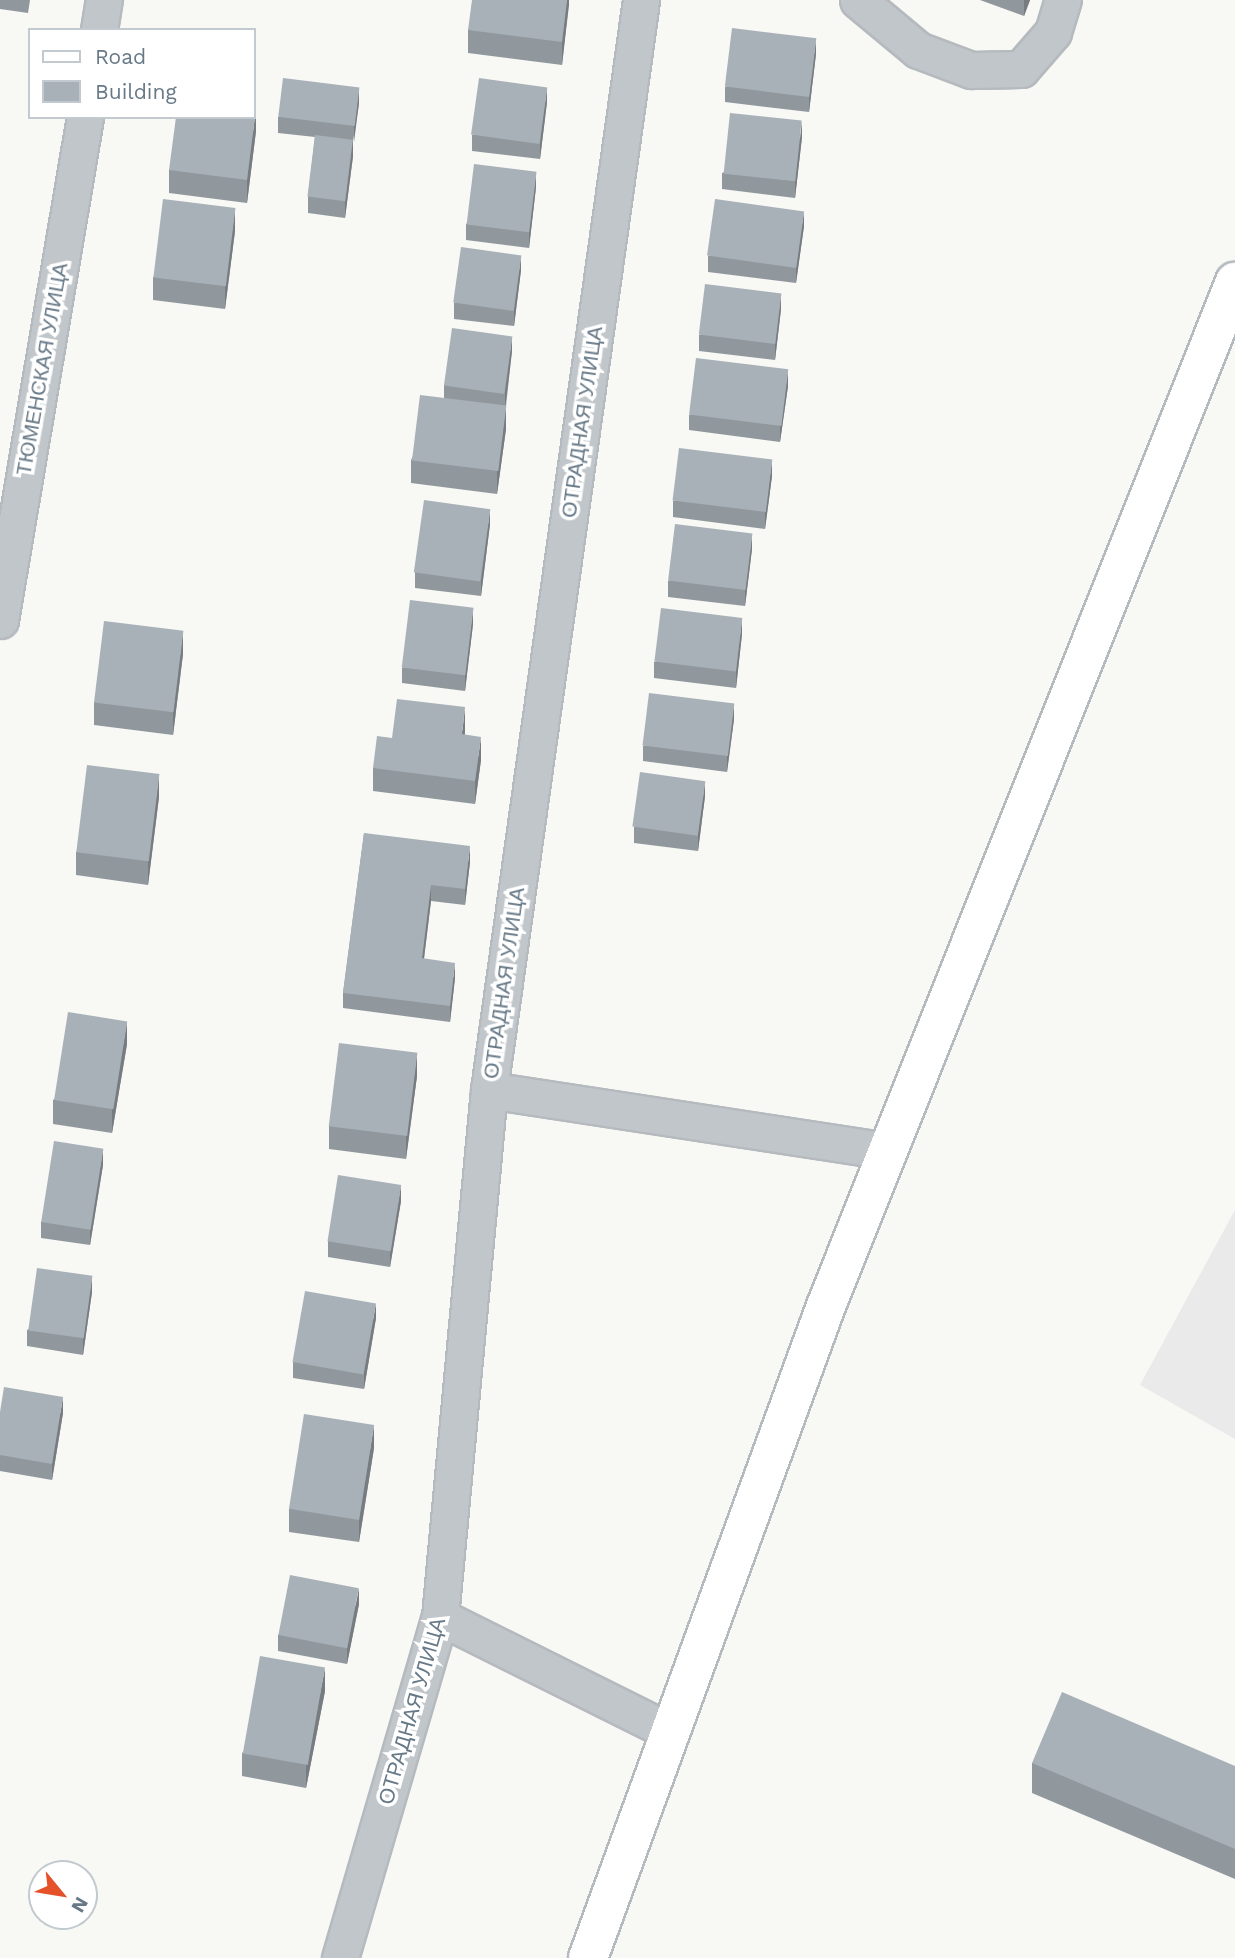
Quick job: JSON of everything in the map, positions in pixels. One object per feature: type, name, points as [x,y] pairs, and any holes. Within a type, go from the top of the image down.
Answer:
[{"type":"main road","points":[[588,1958],[826,1306],[1235,282]]},
{"type":"street","points":[[99,28],[104,0]]},
{"type":"street","name":"ОТРАДНАЯ УЛИЦА","points":[[340,1958],[440,1617],[489,1090],[641,0]]},
{"type":"street","points":[[858,0],[918,50],[971,70],[1021,69],[1053,32],[1063,0]]},
{"type":"street","name":"ТЮМЕНСКАЯ УЛИЦА","points":[[0,620],[85,119]]},
{"type":"street","points":[[489,1090],[888,1151]]},
{"type":"street","points":[[440,1617],[671,1732]]},
{"type":"shaded area","points":[[1235,1210],[1235,1439],[1140,1385]]},
{"type":"building","points":[[472,0],[567,0],[562,42],[468,30]]},
{"type":"building","points":[[732,28],[816,38],[809,97],[725,87]]},
{"type":"building","points":[[283,78],[359,87],[355,126],[278,117]]},
{"type":"building","points":[[479,78],[547,88],[539,144],[471,134]]},
{"type":"building","points":[[730,113],[802,121],[795,181],[724,174]]},
{"type":"building","points":[[176,119],[255,119],[247,180],[169,170]]},
{"type":"building","points":[[315,135],[353,140],[345,201],[307,197]]},
{"type":"building","points":[[474,164],[537,172],[529,232],[467,225]]},
{"type":"building","points":[[163,199],[235,208],[226,286],[153,277]]},
{"type":"building","points":[[715,199],[804,212],[796,268],[707,255]]},
{"type":"building","points":[[461,247],[521,255],[514,311],[453,302]]},
{"type":"building","points":[[705,284],[781,293],[775,344],[699,335]]},
{"type":"building","points":[[452,328],[512,336],[504,394],[444,385]]},
{"type":"building","points":[[696,358],[788,369],[781,426],[689,415]]},
{"type":"building","points":[[420,395],[506,406],[498,471],[412,461]]},
{"type":"building","points":[[679,448],[772,459],[766,512],[673,501]]},
{"type":"building","points":[[424,500],[490,509],[480,582],[414,572]]},
{"type":"building","points":[[675,524],[752,534],[745,590],[668,581]]},
{"type":"building","points":[[410,600],[474,608],[465,675],[402,667]]},
{"type":"building","points":[[661,608],[742,618],[736,672],[654,662]]},
{"type":"building","points":[[104,621],[183,631],[173,712],[94,702]]},
{"type":"building","points":[[649,693],[734,703],[728,756],[643,746]]},
{"type":"building","points":[[397,699],[465,707],[462,734],[481,737],[475,781],[373,768],[377,736],[392,738]]},
{"type":"building","points":[[87,765],[159,774],[149,861],[76,852]]},
{"type":"building","points":[[640,772],[705,781],[698,836],[632,826]]},
{"type":"building","points":[[364,833],[470,846],[465,889],[431,885],[422,958],[455,963],[450,1006],[343,993]]},
{"type":"building","points":[[68,1012],[127,1021],[113,1109],[54,1100]]},
{"type":"building","points":[[339,1043],[417,1053],[407,1136],[329,1126]]},
{"type":"building","points":[[54,1141],[103,1149],[91,1230],[41,1222]]},
{"type":"building","points":[[338,1175],[401,1185],[391,1251],[328,1241]]},
{"type":"building","points":[[37,1268],[92,1276],[84,1338],[28,1330]]},
{"type":"building","points":[[305,1291],[376,1304],[363,1374],[292,1362]]},
{"type":"building","points":[[4,1387],[63,1397],[52,1464],[0,1455],[0,1412]]},
{"type":"building","points":[[304,1414],[374,1425],[359,1520],[289,1509]]},
{"type":"building","points":[[290,1575],[359,1588],[347,1648],[278,1635]]},
{"type":"building","points":[[260,1656],[325,1667],[308,1765],[243,1753]]},
{"type":"building","points":[[1062,1692],[1235,1766],[1235,1849],[1032,1763]]}]
